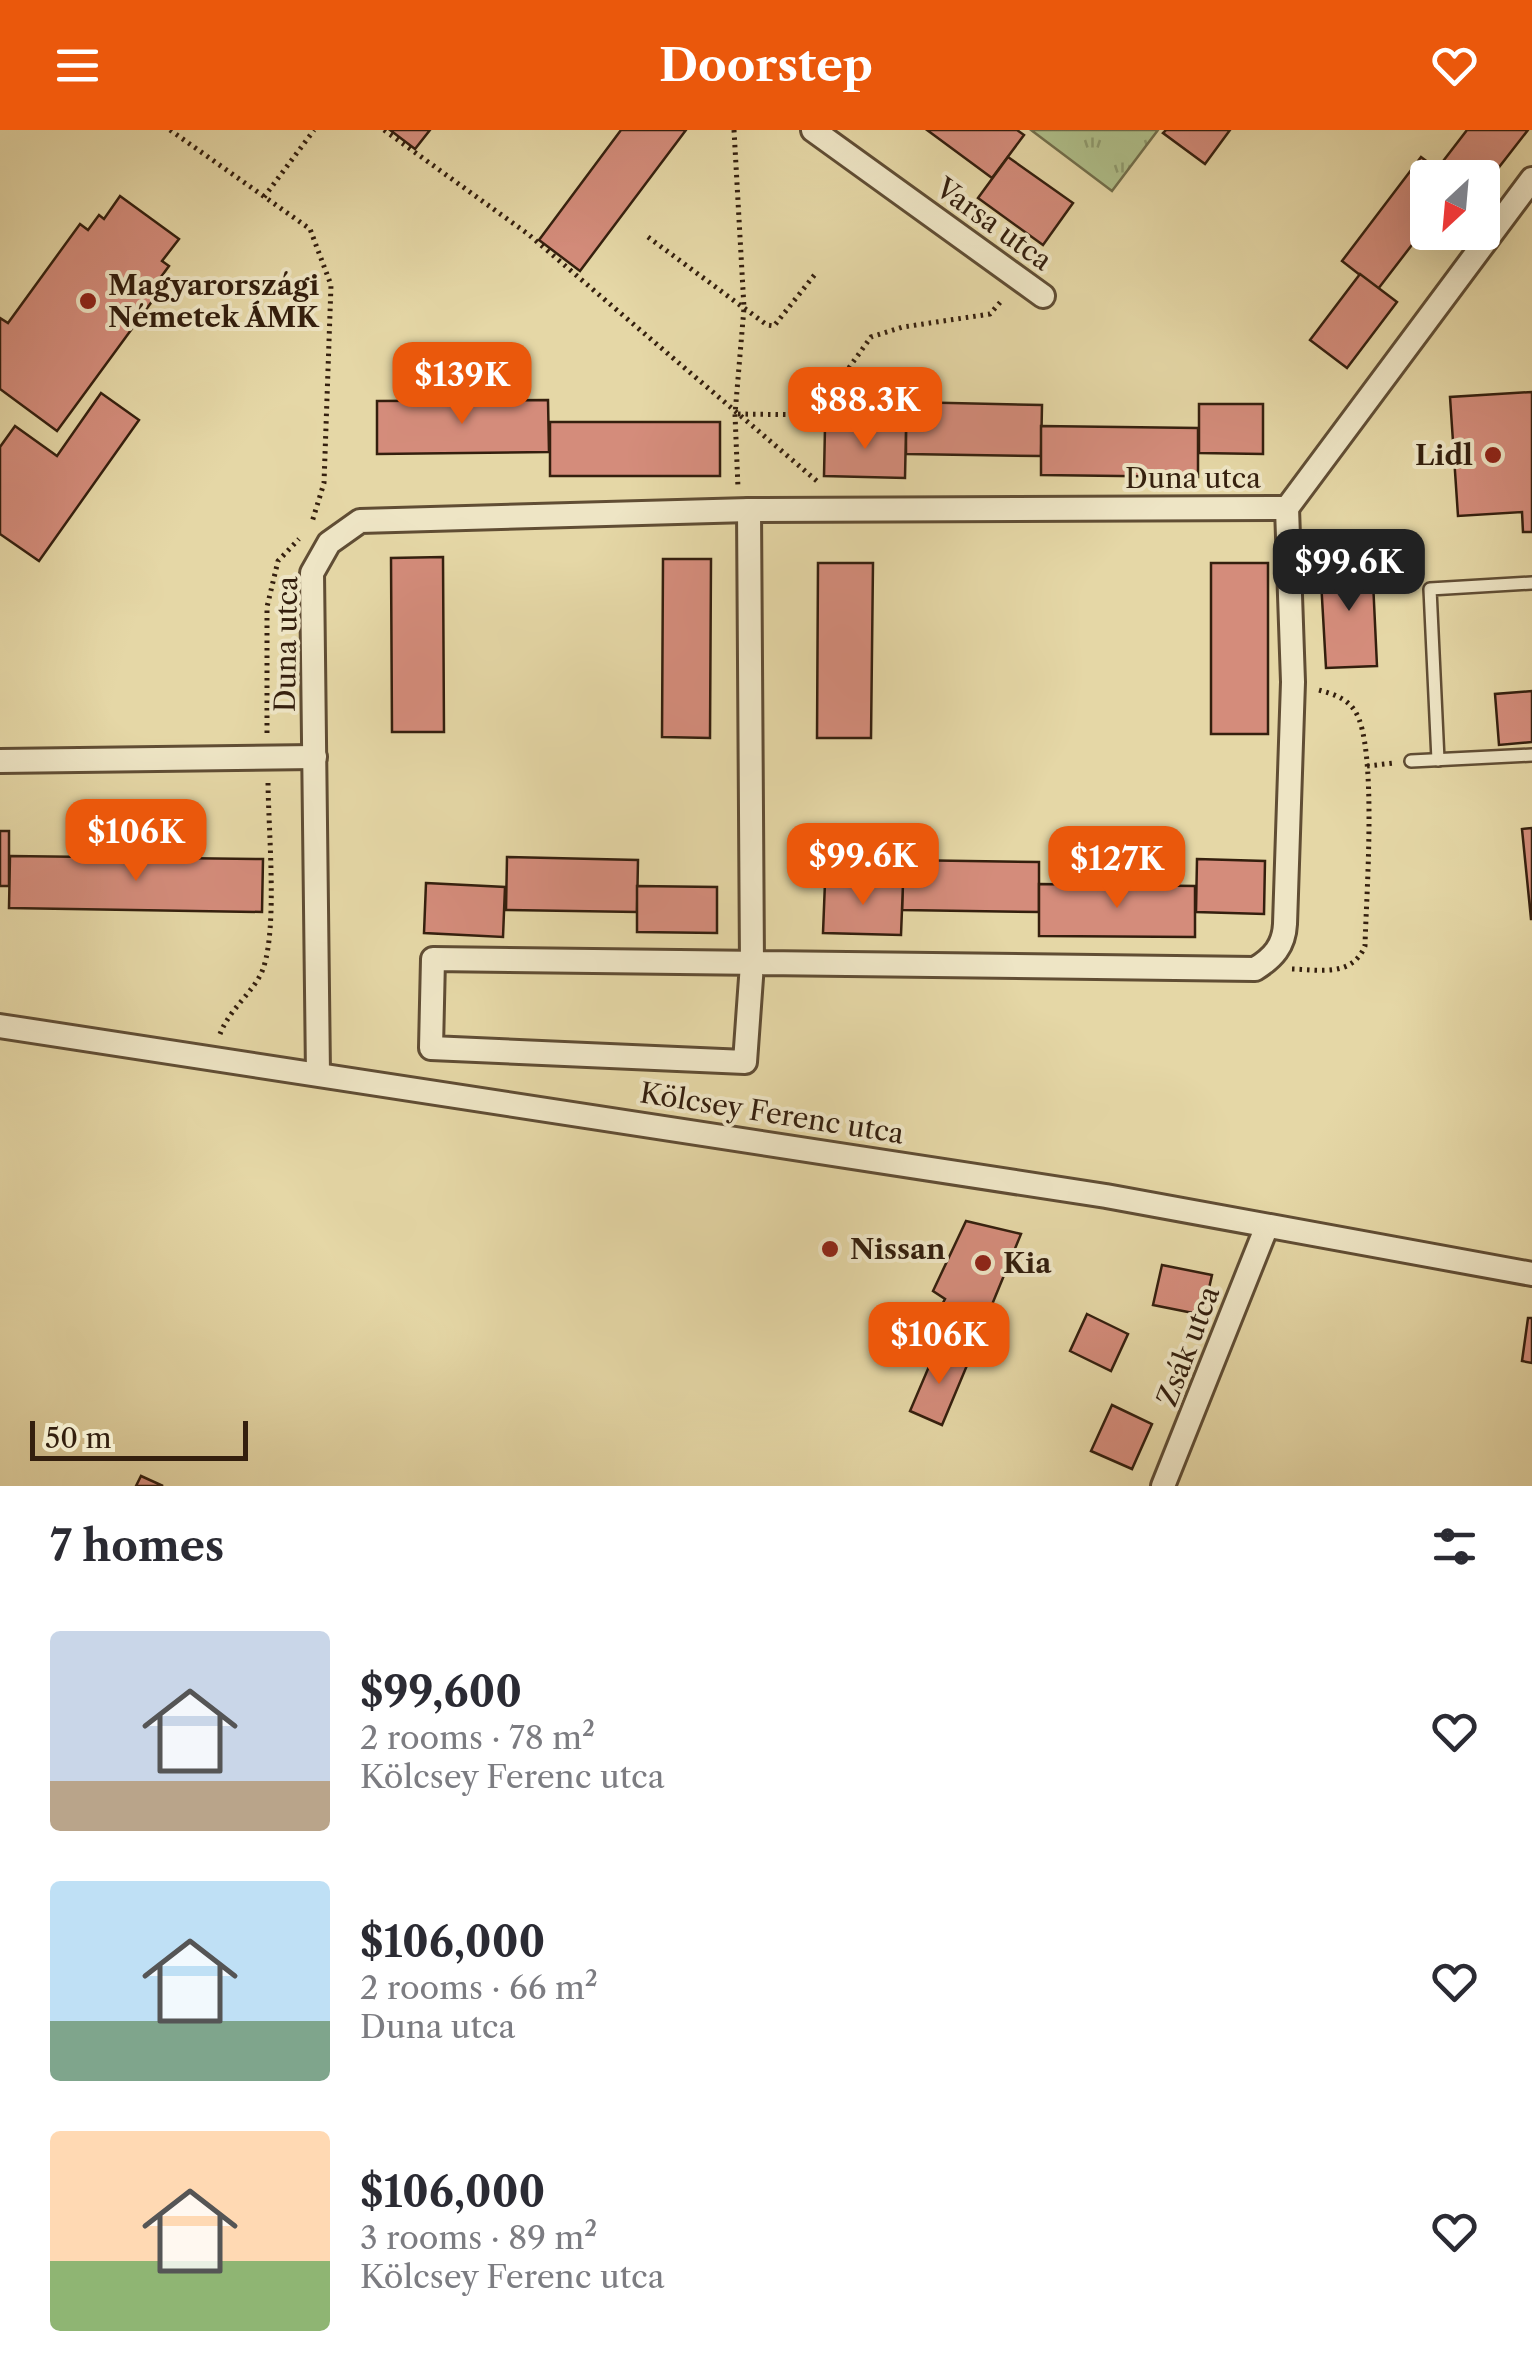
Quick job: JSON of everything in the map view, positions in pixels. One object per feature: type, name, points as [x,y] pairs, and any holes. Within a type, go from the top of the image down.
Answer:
[{"type":"street","name":"Varsa utca","points":[[814,130],[1043,296]]},
{"type":"street","name":"Duna utca","points":[[318,1074],[312,573],[329,542],[360,521],[744,510],[1287,508],[1532,179]]},
{"type":"street","points":[[1255,968],[1271,959],[1285,934],[1293,682],[1287,508]]},
{"type":"street","points":[[744,510],[752,964]]},
{"type":"street","points":[[0,761],[315,757]]},
{"type":"street","name":"Kölcsey Ferenc utca","points":[[752,964],[745,1062],[431,1048],[433,959],[1255,968]]},
{"type":"street","name":"Kölcsey Ferenc utca","points":[[0,1026],[1106,1196],[1532,1274]]},
{"type":"street","name":"Zsák utca","points":[[1163,1486],[1267,1226]]},
{"type":"lane","points":[[1438,760],[1430,590],[1532,584]]},
{"type":"lane","points":[[1412,762],[1532,756]]},
{"type":"path","points":[[170,130],[310,229],[331,284],[324,483],[316,516],[278,562],[267,606],[268,933],[262,971],[230,1010],[216,1058]]},
{"type":"path","points":[[264,196],[314,130]]},
{"type":"path","points":[[384,130],[528,234],[850,510]]},
{"type":"path","points":[[734,130],[744,308],[735,414],[744,510]]},
{"type":"path","points":[[648,237],[774,326],[816,273]]},
{"type":"path","points":[[735,414],[815,416],[871,338],[904,327],[990,314],[1020,280]]},
{"type":"path","points":[[1255,968],[1339,970],[1360,958],[1366,946],[1367,766],[1362,722],[1353,706],[1337,696],[1293,682]]},
{"type":"green space","points":[[1031,130],[1158,130],[1112,191]]},
{"type":"building","points":[[390,130],[430,130],[415,149]]},
{"type":"building","points":[[621,130],[686,130],[580,271],[539,240]]},
{"type":"building","points":[[927,130],[1017,130],[1024,135],[992,178]]},
{"type":"building","points":[[1230,130],[1205,164],[1163,133]]},
{"type":"building","points":[[1467,130],[1528,130],[1500,166],[1500,160],[1444,160]]},
{"type":"building","points":[[1008,157],[1073,203],[1043,245],[978,198]]},
{"type":"building","points":[[1410,171],[1410,247],[1378,289],[1342,261]]},
{"type":"building","name":"Magyarországi Németek ÁMK","points":[[120,196],[179,239],[162,261],[169,266],[158,281],[164,285],[57,431],[0,389],[0,318],[8,323],[80,224],[88,230],[99,215],[104,219]]},
{"type":"building","points":[[1360,274],[1397,302],[1347,368],[1310,340]]},
{"type":"building","name":"Lidl","points":[[1532,392],[1532,532],[1523,532],[1522,512],[1458,516],[1450,397]]},
{"type":"building","points":[[101,393],[139,420],[39,561],[0,534],[0,447],[15,426],[57,456]]},
{"type":"building","points":[[548,400],[549,452],[377,454],[377,401]]},
{"type":"building","points":[[906,402],[1042,405],[1041,456],[906,454]]},
{"type":"building","points":[[1199,404],[1263,404],[1263,454],[1199,453]]},
{"type":"building","points":[[550,422],[720,422],[720,476],[550,476]]},
{"type":"building","points":[[1041,426],[1198,428],[1198,477],[1041,475]]},
{"type":"building","points":[[825,427],[906,429],[905,478],[824,476]]},
{"type":"building","points":[[443,557],[444,732],[392,732],[391,558]]},
{"type":"building","points":[[663,559],[711,559],[710,738],[662,737]]},
{"type":"building","points":[[1372,560],[1377,666],[1326,668],[1320,563]]},
{"type":"building","points":[[818,563],[873,563],[871,738],[817,738]]},
{"type":"building","points":[[1211,563],[1268,563],[1268,734],[1211,734]]},
{"type":"building","points":[[1532,691],[1532,742],[1499,745],[1495,694]]},
{"type":"building","points":[[1532,828],[1532,919],[1531,919],[1522,829]]},
{"type":"building","points":[[0,831],[9,831],[9,886],[0,886]]},
{"type":"building","points":[[10,856],[263,859],[262,912],[9,908]]},
{"type":"building","points":[[507,857],[638,860],[637,912],[506,910]]},
{"type":"building","points":[[1197,859],[1265,861],[1264,914],[1196,912]]},
{"type":"building","points":[[903,860],[1039,862],[1039,912],[902,910]]},
{"type":"building","points":[[825,882],[903,884],[901,935],[823,933]]},
{"type":"building","points":[[426,883],[505,887],[503,937],[424,933]]},
{"type":"building","points":[[1039,884],[1195,886],[1195,937],[1039,936]]},
{"type":"building","points":[[637,886],[717,887],[717,933],[637,932]]},
{"type":"building","points":[[966,1221],[1021,1234],[968,1363],[922,1342],[945,1299],[933,1291]]},
{"type":"building","points":[[1162,1265],[1212,1275],[1203,1315],[1153,1305]]},
{"type":"building","points":[[1087,1314],[1128,1334],[1111,1371],[1070,1351]]},
{"type":"building","points":[[1528,1318],[1532,1318],[1532,1363],[1522,1361]]},
{"type":"building","points":[[936,1350],[968,1363],[942,1425],[910,1411]]},
{"type":"building","points":[[1112,1405],[1152,1424],[1132,1469],[1091,1451]]},
{"type":"building","points":[[141,1476],[163,1486],[136,1486]]},
{"type":"place","name":"Magyarországi Németek ÁMK","points":[[88,301]]},
{"type":"place","name":"Lidl","points":[[1493,455]]},
{"type":"place","name":"Nissan","points":[[830,1249]]},
{"type":"place","name":"Kia","points":[[983,1263]]}]
